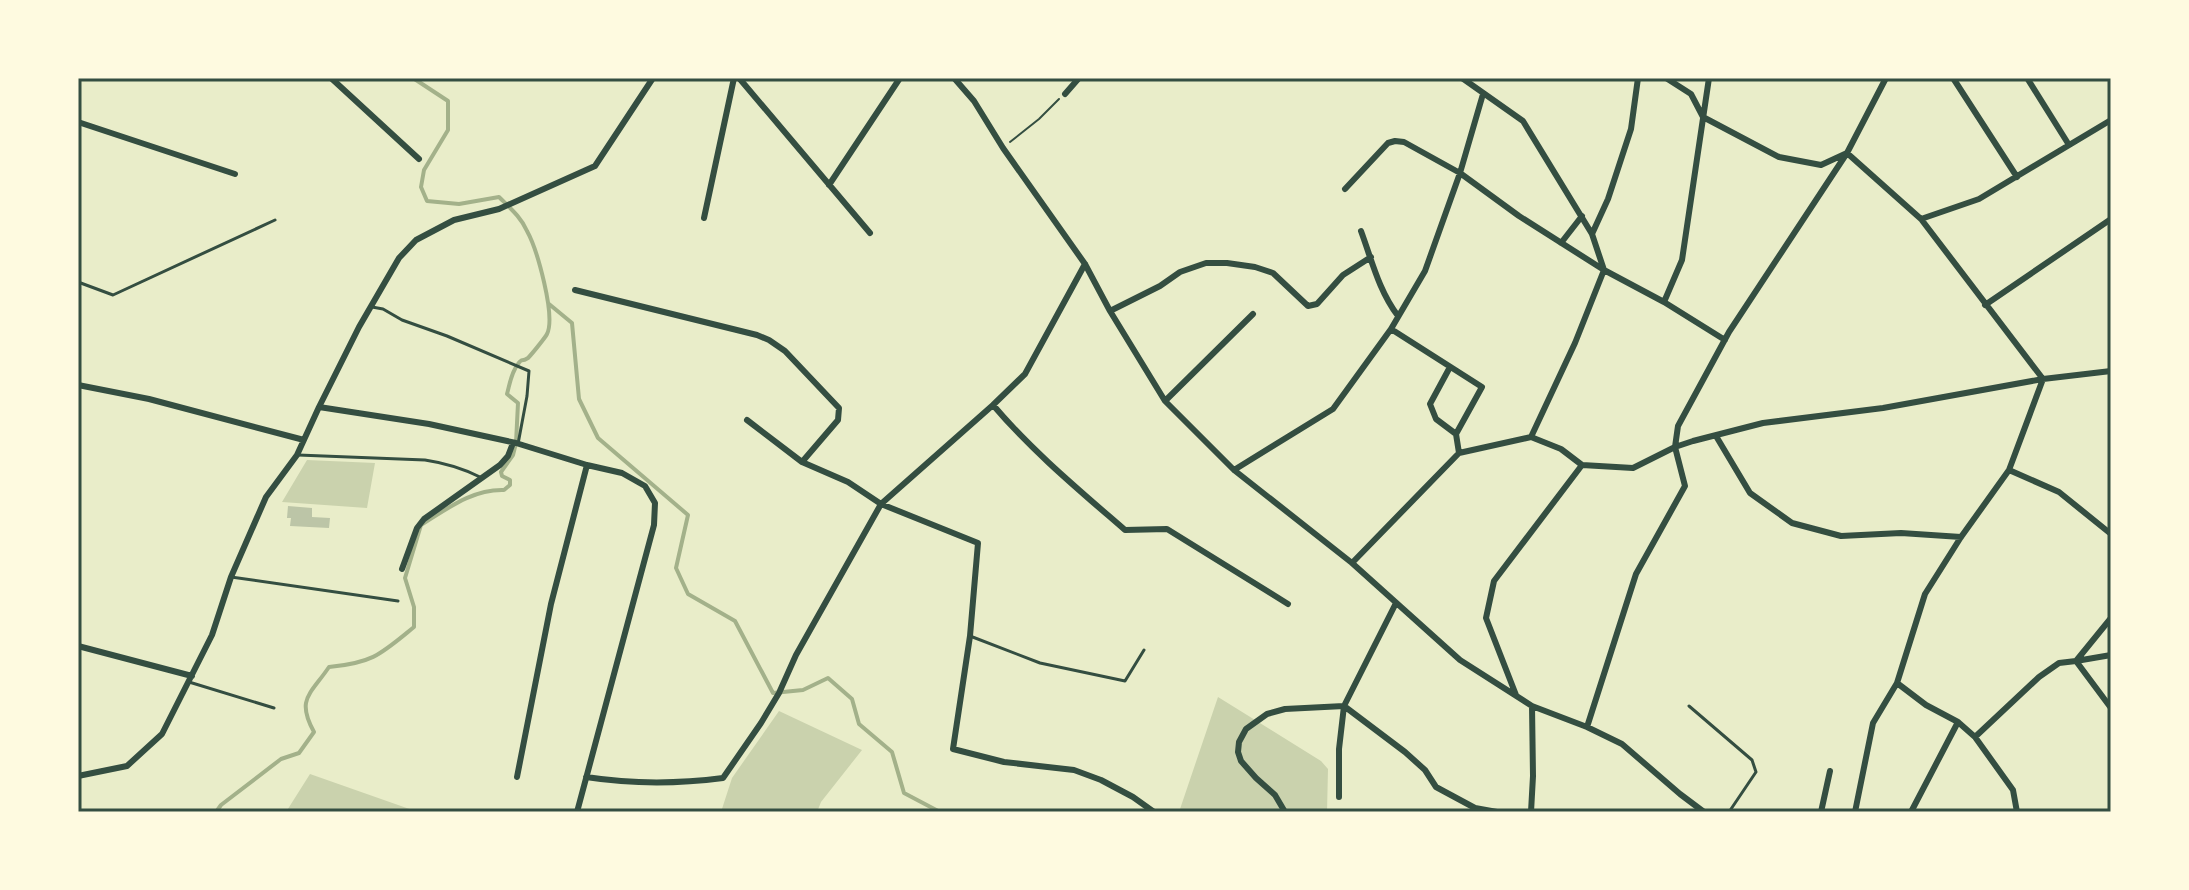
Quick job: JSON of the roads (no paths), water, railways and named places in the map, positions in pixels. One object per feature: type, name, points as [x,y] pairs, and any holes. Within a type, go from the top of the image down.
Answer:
[{"type":"street","points":[[331,78],[419,159]]},
{"type":"street","points":[[78,776],[127,766],[162,734],[212,635],[231,577],[266,497],[297,455],[359,327],[399,258],[416,240],[454,220],[499,209],[595,166],[653,78]]},
{"type":"street","points":[[736,78],[870,233]]},
{"type":"street","points":[[704,218],[736,78]]},
{"type":"street","points":[[829,185],[900,78]]},
{"type":"street","points":[[954,78],[974,101],[1003,148],[1085,264],[1165,401],[1234,470],[1352,563],[1460,660],[1532,706],[1622,744],[1704,812]]},
{"type":"street","points":[[1065,94],[1079,78]]},
{"type":"street","points":[[1462,78],[1523,121],[1592,234],[1604,270],[1575,343],[1531,437]]},
{"type":"street","points":[[1592,234],[1608,199],[1631,129],[1638,78]]},
{"type":"street","points":[[1666,78],[1691,94],[1703,117],[1779,157],[1821,165],[1847,153]]},
{"type":"street","points":[[1664,302],[1682,260],[1709,78]]},
{"type":"street","points":[[1587,727],[1636,574],[1685,486],[1675,447],[1678,426],[1725,340],[1847,153],[1886,78]]},
{"type":"street","points":[[1953,78],[2017,177]]},
{"type":"street","points":[[2027,78],[2069,145]]},
{"type":"street","points":[[1234,470],[1333,409],[1391,329],[1425,271],[1460,173],[1483,94]]},
{"type":"street","points":[[1921,219],[1979,199],[2111,120]]},
{"type":"street","points":[[78,122],[235,174]]},
{"type":"street","points":[[1345,189],[1388,143],[1404,142],[1460,173],[1519,216],[1604,270],[1725,340]]},
{"type":"street","points":[[1847,153],[1921,219],[2043,379]]},
{"type":"street","points":[[1561,243],[1582,216]]},
{"type":"street","points":[[1985,305],[2111,219]]},
{"type":"street","points":[[1361,231],[1378,282],[1398,316]]},
{"type":"street","points":[[1110,311],[1160,286],[1180,272],[1206,263],[1255,267],[1273,273],[1308,306],[1317,304],[1343,275],[1371,257]]},
{"type":"street","points":[[586,777],[660,783],[723,778],[779,693],[796,655],[881,504],[1025,374],[1085,264]]},
{"type":"street","points":[[575,290],[757,335],[776,344],[839,408],[838,420],[802,462]]},
{"type":"street","points":[[1165,401],[1253,314]]},
{"type":"street","points":[[1391,329],[1482,387],[1456,434],[1459,453]]},
{"type":"street","points":[[1450,367],[1430,404],[1436,419],[1456,434]]},
{"type":"street","points":[[1352,563],[1459,453],[1531,437],[1561,449],[1582,465],[1633,468],[1675,447],[1763,423],[1883,408],[2043,379],[2111,371]]},
{"type":"street","points":[[1855,812],[1873,723],[1897,683],[1925,594],[2009,470],[2043,379]]},
{"type":"street","points":[[78,385],[149,399],[304,440]]},
{"type":"street","points":[[993,405],[1051,465],[1125,530],[1167,529],[1288,604]]},
{"type":"street","points":[[319,407],[429,424],[516,443],[622,473],[645,486],[655,503],[654,525],[577,812]]},
{"type":"street","points":[[747,420],[802,462],[848,482],[881,504],[978,543],[970,636],[953,749],[1004,762],[1074,770],[1101,780],[1154,812]]},
{"type":"street","points":[[1716,436],[1750,493],[1792,523],[1841,536],[1901,533],[1961,537]]},
{"type":"street","points":[[402,569],[417,528],[424,519],[505,461],[516,443]]},
{"type":"street","points":[[517,777],[551,604],[587,465]]},
{"type":"street","points":[[1516,695],[1486,618],[1494,581],[1582,465]]},
{"type":"street","points":[[2009,470],[2059,492],[2111,534]]},
{"type":"street","points":[[1339,797],[1339,749],[1344,706],[1396,603]]},
{"type":"street","points":[[2076,661],[2111,618]]},
{"type":"street","points":[[78,646],[191,679]]},
{"type":"street","points":[[1975,737],[2039,677],[2059,663],[2111,655]]},
{"type":"street","points":[[2076,661],[2111,708]]},
{"type":"street","points":[[1897,683],[1926,705],[1958,722],[1975,737],[2013,790],[2017,812]]},
{"type":"street","points":[[1285,812],[1275,795],[1241,761],[1239,742],[1246,729],[1267,714],[1285,709],[1344,706],[1405,752],[1425,770],[1436,787],[1475,808],[1497,812]]},
{"type":"street","points":[[1531,812],[1532,706]]},
{"type":"street","points":[[1911,812],[1958,722]]},
{"type":"street","points":[[1821,812],[1830,771]]},
{"type":"lane","points":[[78,282],[113,295],[275,220]]},
{"type":"lane","points":[[372,307],[529,371],[527,396],[516,443]]},
{"type":"lane","points":[[297,455],[434,461],[462,468],[483,478]]},
{"type":"lane","points":[[231,577],[398,601]]},
{"type":"lane","points":[[970,636],[1040,663],[1125,681],[1144,650]]},
{"type":"lane","points":[[191,679],[274,708]]},
{"type":"lane","points":[[1689,706],[1752,760],[1756,772],[1729,812]]},
{"type":"waterway","points":[[216,812],[281,759],[299,753],[314,732],[306,712],[308,698],[329,667],[376,656],[414,627],[414,607],[405,578],[421,525],[471,496],[504,490],[510,485],[510,480],[501,472],[513,455],[516,443],[518,403],[507,394],[516,367],[528,358],[547,334],[549,313],[544,282],[525,226],[499,197],[459,204],[427,201],[421,187],[424,170],[448,130],[448,101],[413,78]]},
{"type":"waterway","points":[[549,304],[572,323],[579,399],[598,438],[688,515],[676,568],[688,594],[735,621],[773,693],[803,690],[828,678],[852,699],[859,724],[892,752],[904,793],[940,812]]}]
